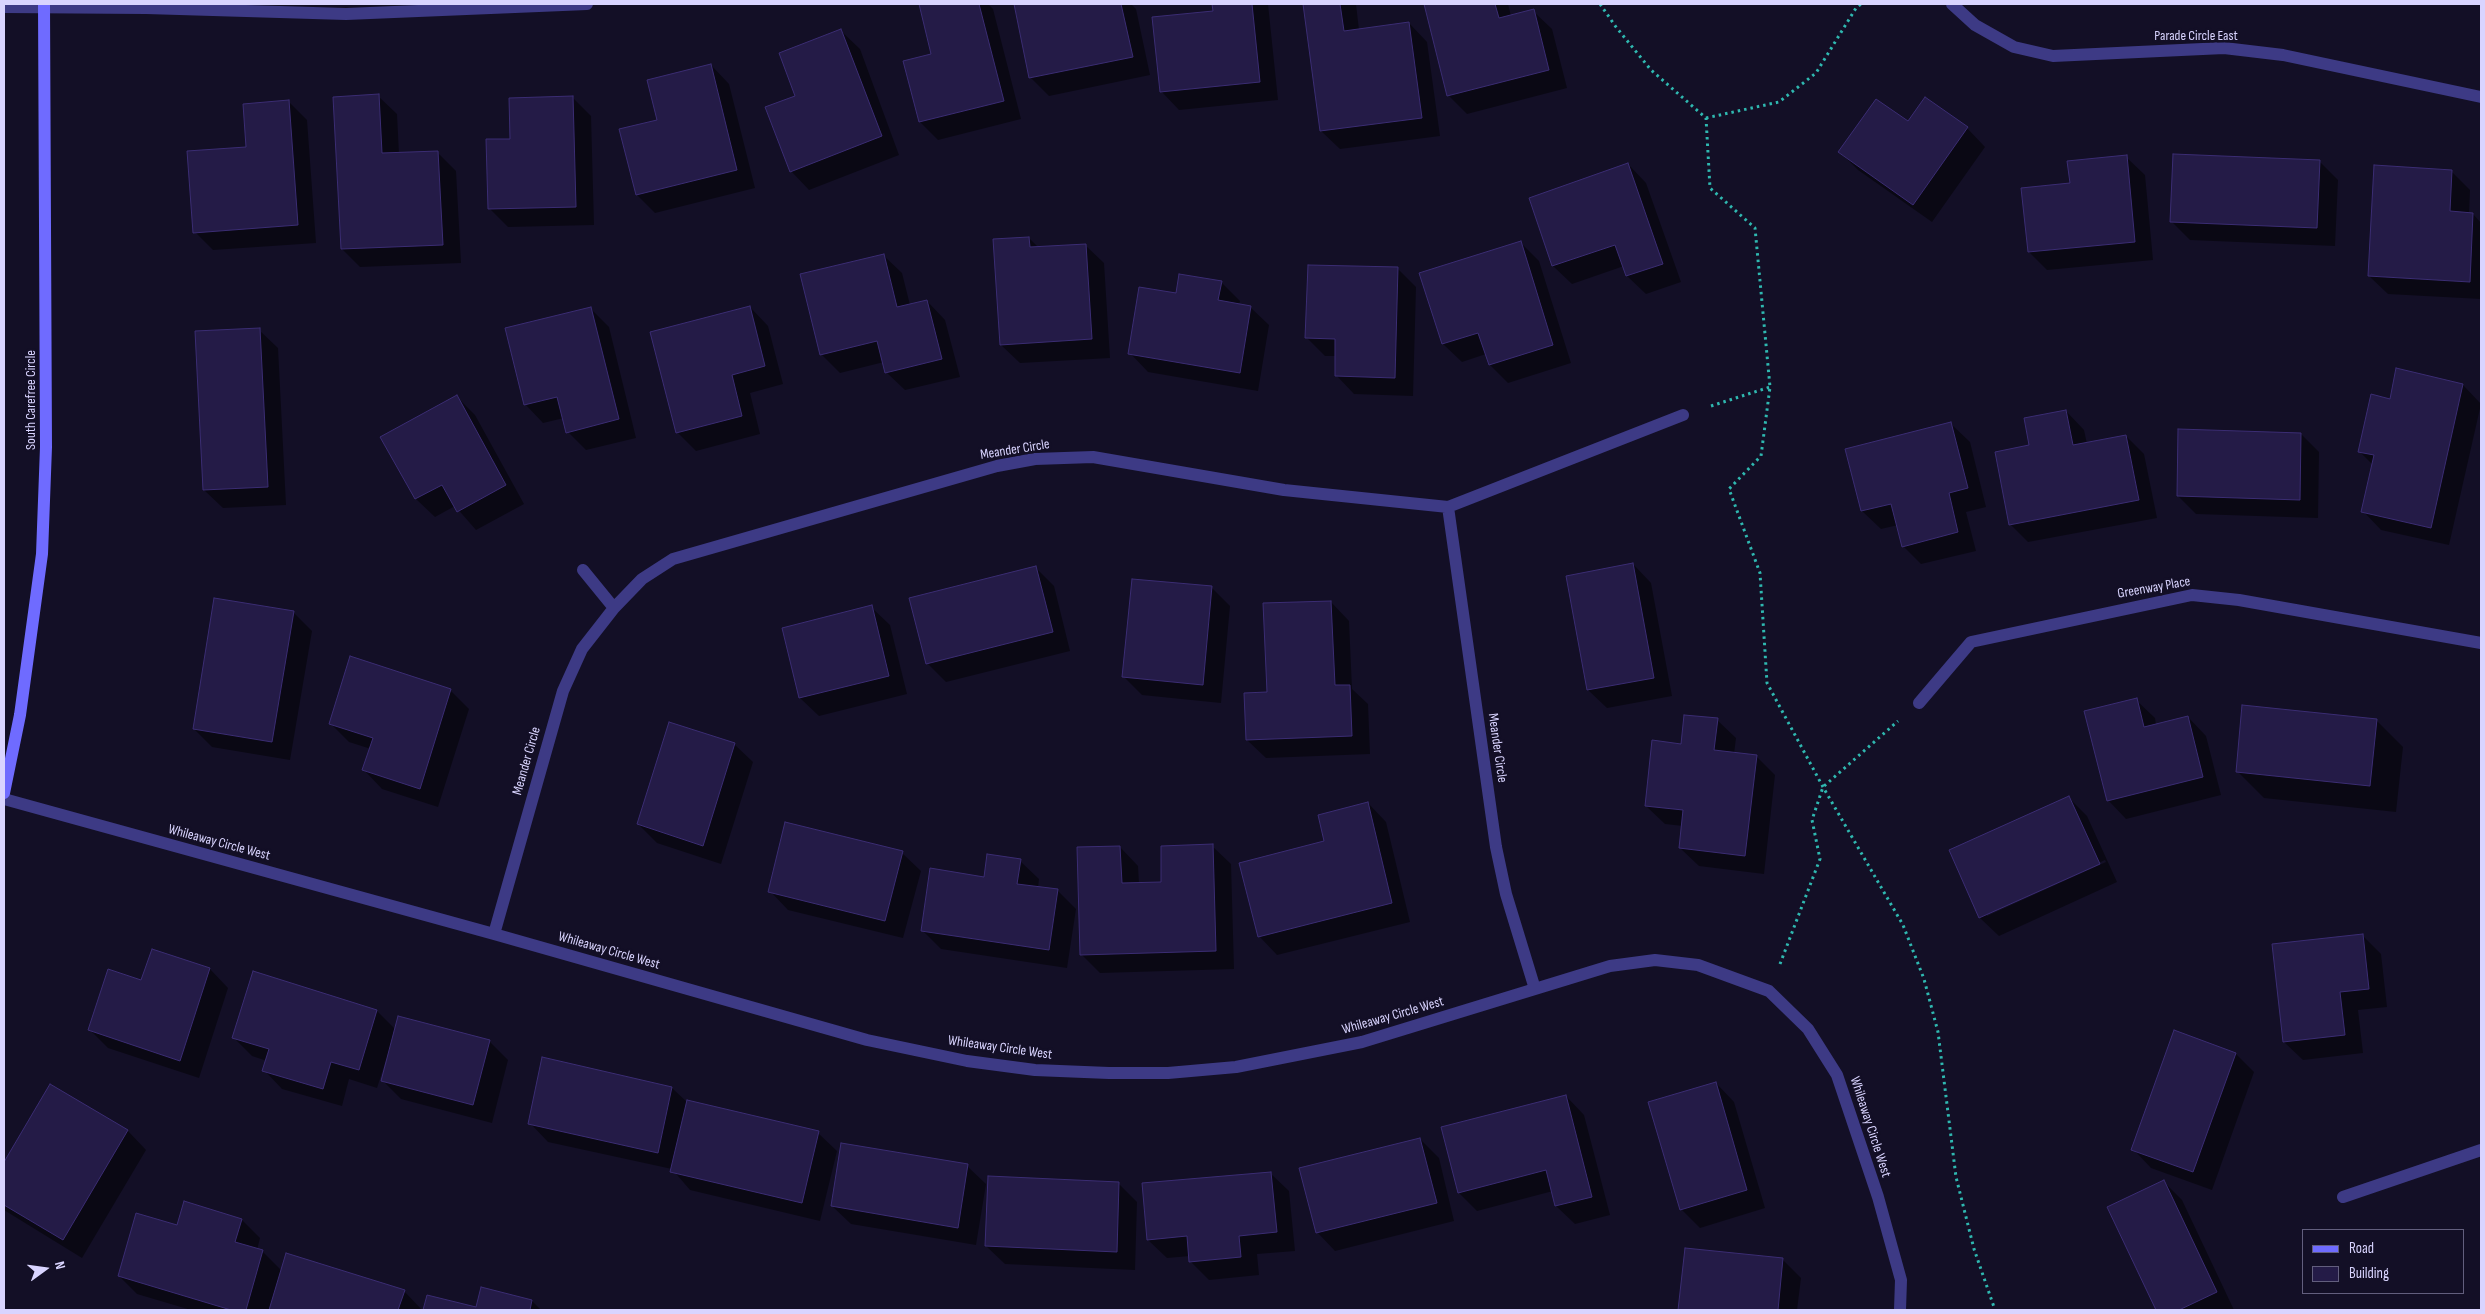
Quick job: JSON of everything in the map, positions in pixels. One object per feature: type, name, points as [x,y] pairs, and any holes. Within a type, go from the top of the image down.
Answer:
[{"type":"main road","name":"South Carefree Circle","points":[[4,793],[20,716],[42,554],[46,447],[44,6]]},
{"type":"street","points":[[4,7],[146,8],[346,14],[587,4]]},
{"type":"street","name":"Parade Circle East","points":[[1952,4],[1975,25],[2014,47],[2053,56],[2224,48],[2283,55],[2481,97]]},
{"type":"street","name":"Meander Circle","points":[[494,934],[563,691],[582,649],[614,608],[642,579],[672,559],[997,466],[1035,459],[1092,457],[1284,490],[1448,507],[1684,415]]},
{"type":"street","name":"Meander Circle","points":[[1448,507],[1496,847],[1506,894],[1534,989]]},
{"type":"street","points":[[583,570],[614,608]]},
{"type":"street","name":"Greenway Place","points":[[1919,703],[1971,642],[2192,595],[2239,600],[2481,643]]},
{"type":"street","name":"Whileaway Circle West","points":[[4,799],[494,934],[867,1040],[967,1061],[1045,1070],[1168,1073],[1236,1067],[1362,1042],[1610,966],[1655,960],[1698,965],[1769,991],[1808,1029],[1837,1075],[1878,1197],[1900,1280],[1900,1310]]},
{"type":"street","points":[[2343,1197],[2481,1150]]},
{"type":"path","points":[[1600,4],[1651,70],[1706,118],[1710,188],[1755,228],[1770,387],[1761,456],[1729,489],[1760,573],[1767,684],[1823,787],[1903,925],[1924,979],[1938,1032],[1956,1177],[1974,1250],[1995,1310]]},
{"type":"path","points":[[1706,118],[1779,102],[1816,73],[1856,8],[1861,4]]},
{"type":"path","points":[[1684,415],[1770,387]]},
{"type":"path","points":[[1769,991],[1820,859],[1812,820],[1823,787],[1919,703]]},
{"type":"building","points":[[919,4],[979,4],[1004,101],[919,122],[903,61],[931,54]]},
{"type":"building","points":[[1014,4],[1121,4],[1133,57],[1029,78]]},
{"type":"building","points":[[1212,4],[1252,4],[1260,82],[1160,92],[1152,17],[1213,11]]},
{"type":"building","points":[[1303,4],[1340,4],[1344,31],[1409,22],[1422,118],[1320,131]]},
{"type":"building","points":[[1424,4],[1495,4],[1499,18],[1534,9],[1549,70],[1447,96]]},
{"type":"building","points":[[841,29],[882,136],[790,172],[765,107],[795,96],[779,53]]},
{"type":"building","points":[[711,64],[737,170],[636,195],[619,129],[657,120],[647,80]]},
{"type":"building","points":[[379,94],[382,153],[438,151],[443,245],[341,249],[333,97]]},
{"type":"building","points":[[573,96],[576,207],[488,209],[486,139],[510,139],[509,98]]},
{"type":"building","points":[[1925,97],[1968,127],[1913,205],[1838,152],[1876,99],[1908,121]]},
{"type":"building","points":[[289,100],[298,225],[193,233],[187,151],[246,147],[243,104]]},
{"type":"building","points":[[2173,154],[2320,160],[2317,228],[2170,222]]},
{"type":"building","points":[[2127,155],[2135,242],[2028,252],[2021,188],[2070,183],[2067,161]]},
{"type":"building","points":[[1628,163],[1663,264],[1626,276],[1615,245],[1552,266],[1529,198]]},
{"type":"building","points":[[2374,165],[2452,170],[2450,211],[2473,213],[2470,282],[2368,276]]},
{"type":"building","points":[[1029,237],[1030,247],[1086,244],[1092,339],[1000,345],[993,239]]},
{"type":"building","points":[[1521,241],[1553,345],[1489,365],[1478,333],[1442,344],[1419,273]]},
{"type":"building","points":[[884,254],[897,307],[927,300],[942,359],[885,373],[877,341],[820,355],[800,274]]},
{"type":"building","points":[[1308,265],[1398,267],[1395,378],[1335,376],[1335,339],[1305,338]]},
{"type":"building","points":[[1179,274],[1222,281],[1218,300],[1251,306],[1240,373],[1128,354],[1139,287],[1176,293]]},
{"type":"building","points":[[750,306],[765,366],[732,375],[742,416],[676,433],[650,332]]},
{"type":"building","points":[[591,307],[619,419],[566,433],[557,397],[524,405],[505,328]]},
{"type":"building","points":[[260,328],[268,487],[203,490],[195,331]]},
{"type":"building","points":[[2396,368],[2463,384],[2431,528],[2361,512],[2374,455],[2358,452],[2371,394],[2390,399]]},
{"type":"building","points":[[457,395],[506,485],[457,512],[442,485],[415,499],[380,437]]},
{"type":"building","points":[[2066,410],[2073,445],[2126,435],[2139,500],[2009,525],[1995,452],[2029,445],[2024,418]]},
{"type":"building","points":[[1951,422],[1968,488],[1949,493],[1958,532],[1902,547],[1891,504],[1861,511],[1845,449]]},
{"type":"building","points":[[2178,429],[2301,433],[2300,500],[2177,496]]},
{"type":"building","points":[[1633,563],[1654,678],[1587,690],[1566,576]]},
{"type":"building","points":[[1036,566],[1053,632],[926,664],[909,598]]},
{"type":"building","points":[[1132,579],[1212,586],[1203,685],[1122,677]]},
{"type":"building","points":[[214,598],[294,611],[272,742],[193,729]]},
{"type":"building","points":[[1331,601],[1335,685],[1350,685],[1352,736],[1246,740],[1244,693],[1267,692],[1263,603]]},
{"type":"building","points":[[872,605],[889,676],[799,698],[782,628]]},
{"type":"building","points":[[350,656],[451,689],[420,789],[362,770],[373,738],[329,724]]},
{"type":"building","points":[[2137,698],[2144,727],[2188,716],[2203,777],[2107,801],[2084,711]]},
{"type":"building","points":[[2242,705],[2377,719],[2370,786],[2236,772]]},
{"type":"building","points":[[1684,715],[1718,718],[1714,750],[1757,755],[1745,856],[1679,848],[1683,810],[1645,806],[1652,740],[1681,744]]},
{"type":"building","points":[[669,722],[735,743],[703,846],[637,824]]},
{"type":"building","points":[[2069,796],[2100,864],[1979,918],[1949,850]]},
{"type":"building","points":[[1368,802],[1392,903],[1258,937],[1239,863],[1324,841],[1318,815]]},
{"type":"building","points":[[785,822],[903,851],[885,921],[768,892]]},
{"type":"building","points":[[1213,844],[1216,951],[1080,955],[1077,847],[1120,846],[1122,883],[1161,882],[1161,846]]},
{"type":"building","points":[[987,854],[1021,859],[1017,884],[1058,889],[1049,950],[921,931],[930,868],[984,877]]},
{"type":"building","points":[[2363,934],[2369,989],[2340,992],[2345,1035],[2283,1042],[2272,944]]},
{"type":"building","points":[[152,949],[210,968],[180,1061],[88,1030],[108,969],[141,980]]},
{"type":"building","points":[[253,971],[377,1010],[359,1070],[331,1062],[323,1089],[262,1071],[269,1049],[232,1038]]},
{"type":"building","points":[[398,1016],[490,1040],[473,1105],[381,1081]]},
{"type":"building","points":[[2174,1030],[2236,1053],[2193,1172],[2131,1150]]},
{"type":"building","points":[[542,1057],[672,1087],[658,1153],[528,1124]]},
{"type":"building","points":[[1716,1082],[1747,1190],[1680,1210],[1648,1102]]},
{"type":"building","points":[[50,1084],[128,1130],[63,1240],[4,1205],[4,1162]]},
{"type":"building","points":[[1566,1095],[1592,1197],[1555,1206],[1546,1170],[1458,1193],[1441,1127]]},
{"type":"building","points":[[687,1100],[819,1131],[802,1203],[670,1172]]},
{"type":"building","points":[[1420,1138],[1437,1203],[1316,1233],[1299,1168]]},
{"type":"building","points":[[841,1143],[968,1164],[958,1228],[831,1206]]},
{"type":"building","points":[[1271,1172],[1277,1232],[1239,1236],[1241,1257],[1189,1262],[1187,1236],[1147,1240],[1142,1183]]},
{"type":"building","points":[[988,1176],[1119,1182],[1117,1252],[985,1246]]},
{"type":"building","points":[[2164,1180],[2217,1292],[2179,1310],[2156,1310],[2107,1207]]},
{"type":"building","points":[[184,1201],[242,1219],[235,1242],[263,1250],[246,1310],[231,1310],[118,1276],[136,1213],[177,1225]]},
{"type":"building","points":[[1685,1248],[1783,1258],[1778,1310],[1678,1310]]},
{"type":"building","points":[[286,1253],[405,1290],[398,1310],[269,1310]]},
{"type":"building","points":[[481,1287],[532,1300],[530,1310],[423,1310],[427,1295],[476,1307]]}]
